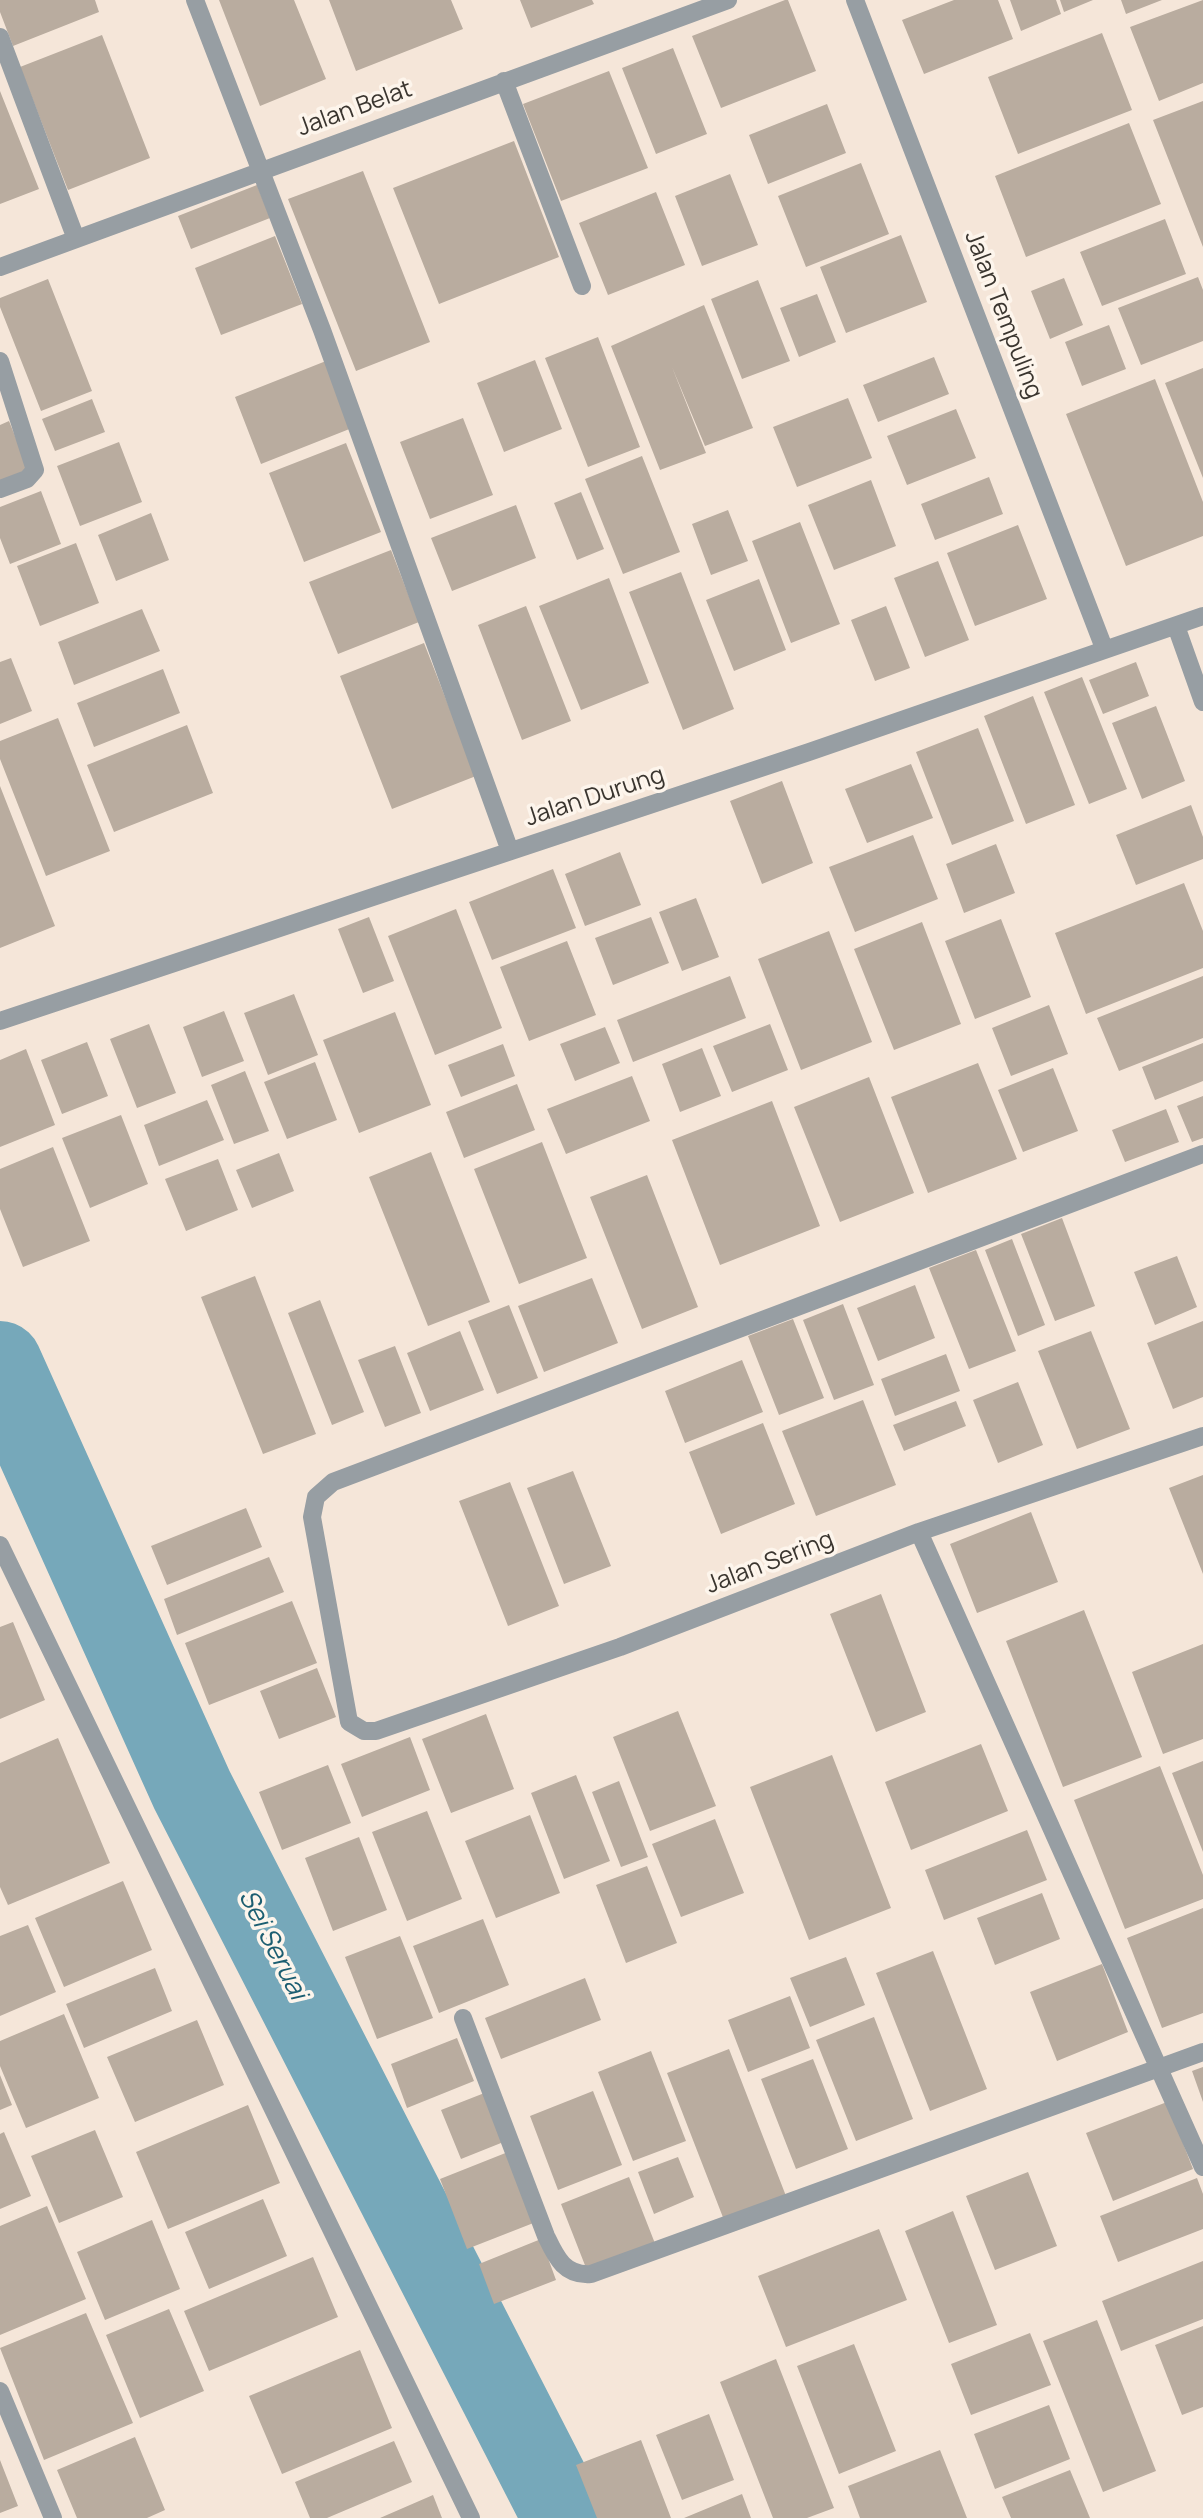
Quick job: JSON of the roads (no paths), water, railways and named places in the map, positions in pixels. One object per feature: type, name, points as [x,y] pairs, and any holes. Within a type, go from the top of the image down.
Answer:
[{"type":"street","points":[[195,0],[322,330],[510,851]]},
{"type":"street","name":"Jalan Belat","points":[[0,267],[728,0]]},
{"type":"street","name":"Jalan Tempuling","points":[[855,0],[1104,648]]},
{"type":"street","points":[[0,37],[76,239]]},
{"type":"street","points":[[504,81],[582,286]]},
{"type":"street","points":[[0,362],[35,470],[27,479],[0,489]]},
{"type":"street","name":"Jalan Durung","points":[[0,1021],[1203,616]]},
{"type":"street","points":[[1176,626],[1203,702]]},
{"type":"street","name":"Jalan Sering","points":[[1203,1154],[333,1482],[316,1497],[312,1517],[349,1721],[356,1728],[376,1731],[620,1647],[919,1532],[1203,1436]]},
{"type":"street","points":[[919,1532],[1203,2166]]},
{"type":"street","points":[[0,1545],[471,2518]]},
{"type":"street","points":[[463,2018],[546,2236],[563,2267],[581,2275],[591,2274],[1160,2070],[1203,2052]]},
{"type":"street","points":[[0,2391],[53,2518]]},
{"type":"waterway","name":"Sei Seruai","points":[[0,1363],[192,1790],[565,2518]]}]
